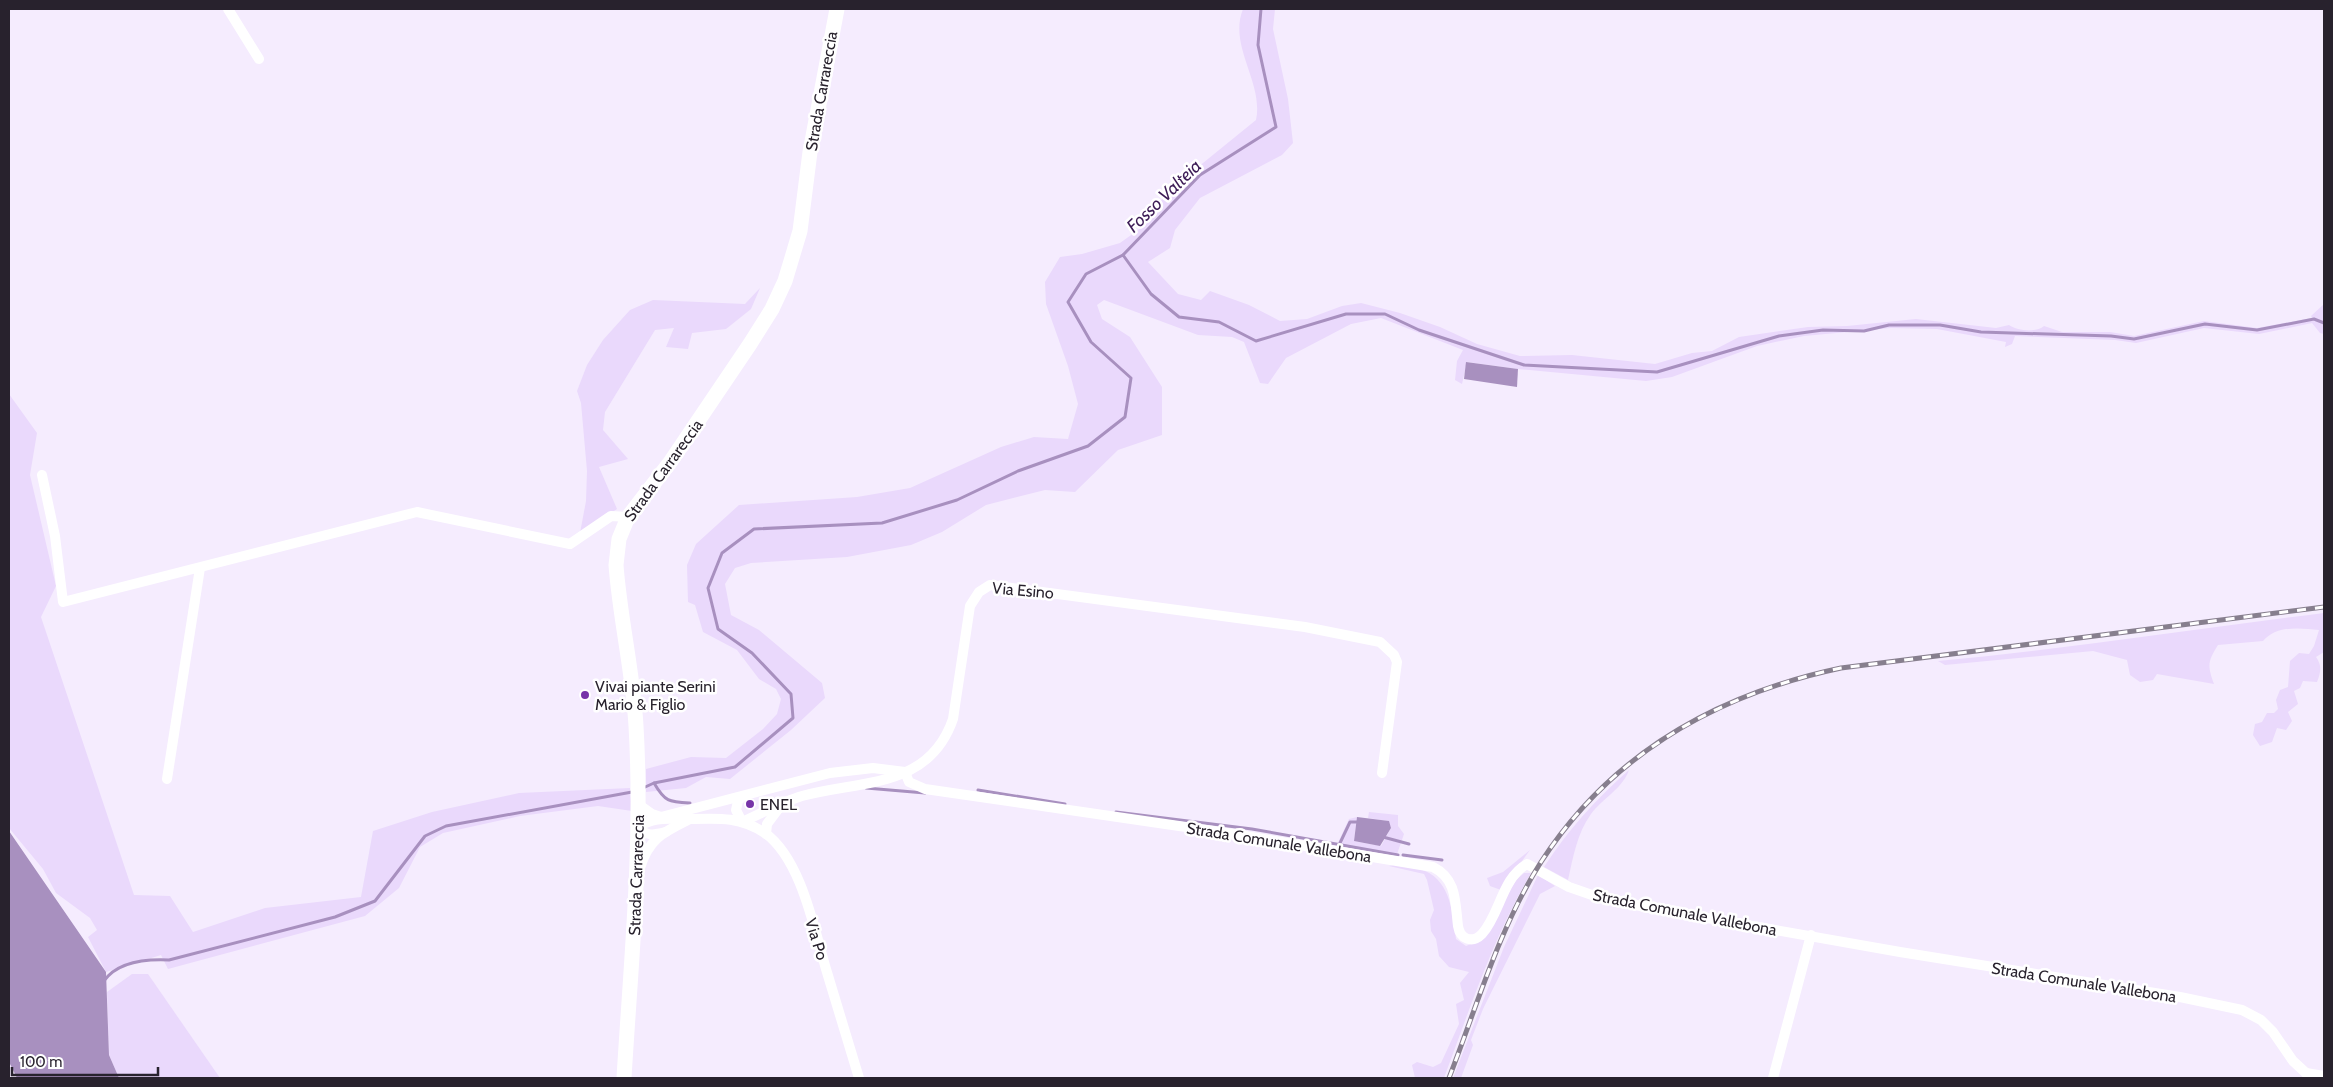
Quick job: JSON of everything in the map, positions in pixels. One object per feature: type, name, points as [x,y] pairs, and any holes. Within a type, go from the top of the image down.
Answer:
[{"type":"main road","name":"Strada Carrareccia","points":[[624,1078],[636,883],[638,802],[636,726],[616,565],[619,539],[628,517],[676,453],[750,344],[772,309],[785,281],[800,231],[810,152],[837,9]]},
{"type":"street","points":[[228,9],[259,60]]},
{"type":"street","points":[[42,476],[55,536],[63,602],[417,512],[570,544],[611,516],[628,517]]},
{"type":"street","points":[[167,779],[200,568]]},
{"type":"street","name":"Via Esino","points":[[742,822],[783,803],[826,790],[886,781],[906,772],[935,753],[948,733],[953,719],[970,606],[973,598],[984,587],[998,584],[1305,627],[1380,642],[1394,654],[1397,662],[1382,773]]},
{"type":"street","points":[[666,832],[653,835],[642,832],[638,827],[650,820],[830,773],[873,768],[906,772]]},
{"type":"street","name":"Strada Comunale Vallebona","points":[[906,772],[909,782],[925,789],[1227,833],[1432,867],[1442,872],[1450,881],[1454,893],[1459,933],[1465,939],[1470,940],[1481,935],[1511,881],[1522,867],[1527,864],[1538,868],[1558,882],[1592,895],[1739,924],[2180,997],[2242,1010],[2261,1020],[2274,1032],[2304,1076]]},
{"type":"street","points":[[742,822],[736,810],[738,802],[743,796]]},
{"type":"street","points":[[638,802],[652,814],[661,817]]},
{"type":"street","points":[[766,834],[769,818],[783,803]]},
{"type":"street","name":"Via Po","points":[[661,817],[691,819],[718,817],[742,822],[766,834],[780,848],[801,887],[859,1078]]},
{"type":"street","points":[[636,883],[647,849],[655,839],[691,819]]},
{"type":"street","points":[[1773,1078],[1811,935]]},
{"type":"street","points":[[2304,1076],[2324,1076]]},
{"type":"shaded area","points":[[1243,9],[1275,9],[1273,29],[1288,99],[1293,143],[1282,155],[1200,198],[1175,230],[1170,248],[1148,262],[1178,294],[1201,300],[1210,291],[1249,305],[1280,321],[1307,319],[1342,306],[1361,303],[1400,313],[1440,327],[1477,344],[1520,356],[1572,355],[1655,364],[1692,353],[1712,351],[1739,337],[1808,327],[1847,326],[1916,319],[1996,328],[2009,325],[2017,329],[2027,330],[2036,330],[2044,326],[2062,332],[2110,332],[2134,336],[2204,321],[2257,328],[2312,318],[2311,316],[2324,304],[2324,334],[2320,333],[2312,323],[2259,334],[2204,328],[2136,343],[2115,340],[2015,336],[2012,344],[2005,347],[2006,342],[1937,329],[1891,328],[1804,336],[1757,346],[1672,377],[1646,381],[1518,369],[1467,362],[1462,384],[1455,380],[1457,361],[1463,350],[1381,318],[1351,324],[1286,358],[1268,384],[1260,383],[1244,342],[1232,337],[1198,335],[1104,300],[1097,305],[1102,319],[1130,337],[1162,387],[1162,435],[1118,450],[1075,492],[1045,490],[986,505],[942,532],[911,545],[847,557],[751,563],[735,568],[725,584],[731,615],[759,630],[822,683],[825,698],[791,730],[730,779],[706,777],[686,788],[646,792],[646,769],[691,757],[726,758],[763,729],[777,714],[781,699],[776,689],[759,679],[737,650],[703,632],[695,605],[688,602],[687,565],[696,544],[739,505],[857,497],[910,488],[1001,447],[1034,437],[1068,439],[1078,404],[1068,366],[1046,304],[1045,282],[1060,257],[1082,254],[1120,243],[1145,225],[1166,193],[1256,120],[1255,92],[1240,37]]},
{"type":"shaded area","points":[[760,288],[751,309],[726,329],[692,333],[688,349],[666,347],[674,328],[655,330],[605,412],[603,430],[628,459],[599,467],[617,509],[580,533],[586,501],[587,471],[581,403],[577,391],[587,365],[603,340],[630,310],[653,300],[745,304]]},
{"type":"shaded area","points":[[1466,362],[1518,369],[1517,387],[1464,379]]},
{"type":"shaded area","points":[[9,394],[37,433],[30,475],[56,586],[41,617],[134,895],[170,896],[193,932],[265,908],[361,897],[373,831],[432,812],[519,793],[630,788],[632,811],[598,806],[520,816],[443,833],[420,847],[399,888],[365,916],[168,969],[161,955],[106,972],[88,937],[97,930],[90,918],[56,893],[43,869],[9,828]]},
{"type":"shaded area","points":[[2324,613],[2324,652],[2316,657],[2320,669],[2317,682],[2303,681],[2300,688],[2294,691],[2298,704],[2288,712],[2292,721],[2286,730],[2277,728],[2272,742],[2260,746],[2253,735],[2255,724],[2262,722],[2267,713],[2274,713],[2278,709],[2276,700],[2280,690],[2288,687],[2290,661],[2299,653],[2309,654],[2314,646],[2319,630],[2282,630],[2275,632],[2263,641],[2218,645],[2210,663],[2210,672],[2214,684],[2157,674],[2153,680],[2140,682],[2130,675],[2127,660],[2093,651],[1945,665],[1938,661],[2083,645]]},
{"type":"shaded area","points":[[1629,770],[1617,788],[1586,821],[1576,846],[1568,880],[1544,867],[1583,816]]},
{"type":"shaded area","points":[[1369,812],[1398,815],[1398,826],[1404,834],[1396,857],[1337,845],[1349,819],[1357,817],[1354,841],[1381,846],[1391,828],[1388,821],[1368,818]]},
{"type":"shaded area","points":[[1357,817],[1389,821],[1391,828],[1380,846],[1354,841]]},
{"type":"shaded area","points":[[9,831],[106,972],[109,1055],[119,1078],[17,1078],[9,1062]]},
{"type":"shaded area","points":[[1530,850],[1501,890],[1490,886],[1487,878],[1503,872]]},
{"type":"shaded area","points":[[1398,864],[1425,871],[1434,876],[1440,883],[1452,910],[1456,939],[1466,946],[1483,939],[1515,881],[1524,873],[1531,873],[1494,948],[1444,1078],[1415,1078],[1412,1065],[1417,1062],[1433,1067],[1441,1063],[1459,1024],[1456,1004],[1464,1000],[1460,983],[1469,972],[1449,967],[1439,956],[1436,939],[1431,931],[1430,920],[1434,910],[1427,880],[1424,874],[1389,866]]},
{"type":"shaded area","points":[[1538,875],[1555,886],[1540,894],[1483,1009],[1471,1040],[1473,1045],[1461,1078],[1453,1078],[1504,947]]},
{"type":"shaded area","points":[[132,974],[148,974],[220,1078],[119,1078],[109,1055],[107,992]]},
{"type":"waterway","name":"Fosso Valteia","points":[[1123,255],[1200,175],[1276,127],[1258,45],[1261,9]]},
{"type":"waterway","points":[[643,788],[654,783],[735,767],[793,718],[791,694],[752,653],[718,629],[708,588],[722,553],[754,529],[882,523],[957,500],[1018,471],[1088,446],[1125,417],[1131,378],[1091,342],[1068,302],[1086,274],[1123,255],[1151,294],[1179,317],[1219,322],[1256,341],[1346,314],[1385,314],[1419,330],[1524,365],[1657,372],[1779,336],[1823,330],[1864,331],[1889,325],[1940,325],[1981,332],[2111,336],[2134,339],[2205,324],[2257,330],[2314,319],[2324,323]]},
{"type":"waterway","points":[[654,783],[661,794],[668,800],[690,803]]},
{"type":"waterway","points":[[866,788],[925,793]]},
{"type":"waterway","points":[[978,790],[1065,804]]},
{"type":"waterway","points":[[104,981],[110,974],[125,965],[142,961],[169,960],[335,917],[375,901],[425,836],[446,826],[632,792]]},
{"type":"waterway","points":[[1116,812],[1252,829],[1398,855]]},
{"type":"waterway","points":[[1340,843],[1350,822],[1359,822]]},
{"type":"waterway","points":[[1383,837],[1409,844]]},
{"type":"waterway","points":[[1403,855],[1442,860]]},
{"type":"railway","points":[[1449,1078],[1501,940],[1526,887],[1541,862],[1569,824],[1600,790],[1634,760],[1671,734],[1710,712],[1752,694],[1796,679],[1841,668],[2324,607]]},
{"type":"place","name":"Vivai piante Serini Mario & Figlio","points":[[585,695]]},
{"type":"place","name":"ENEL","points":[[750,804]]}]
